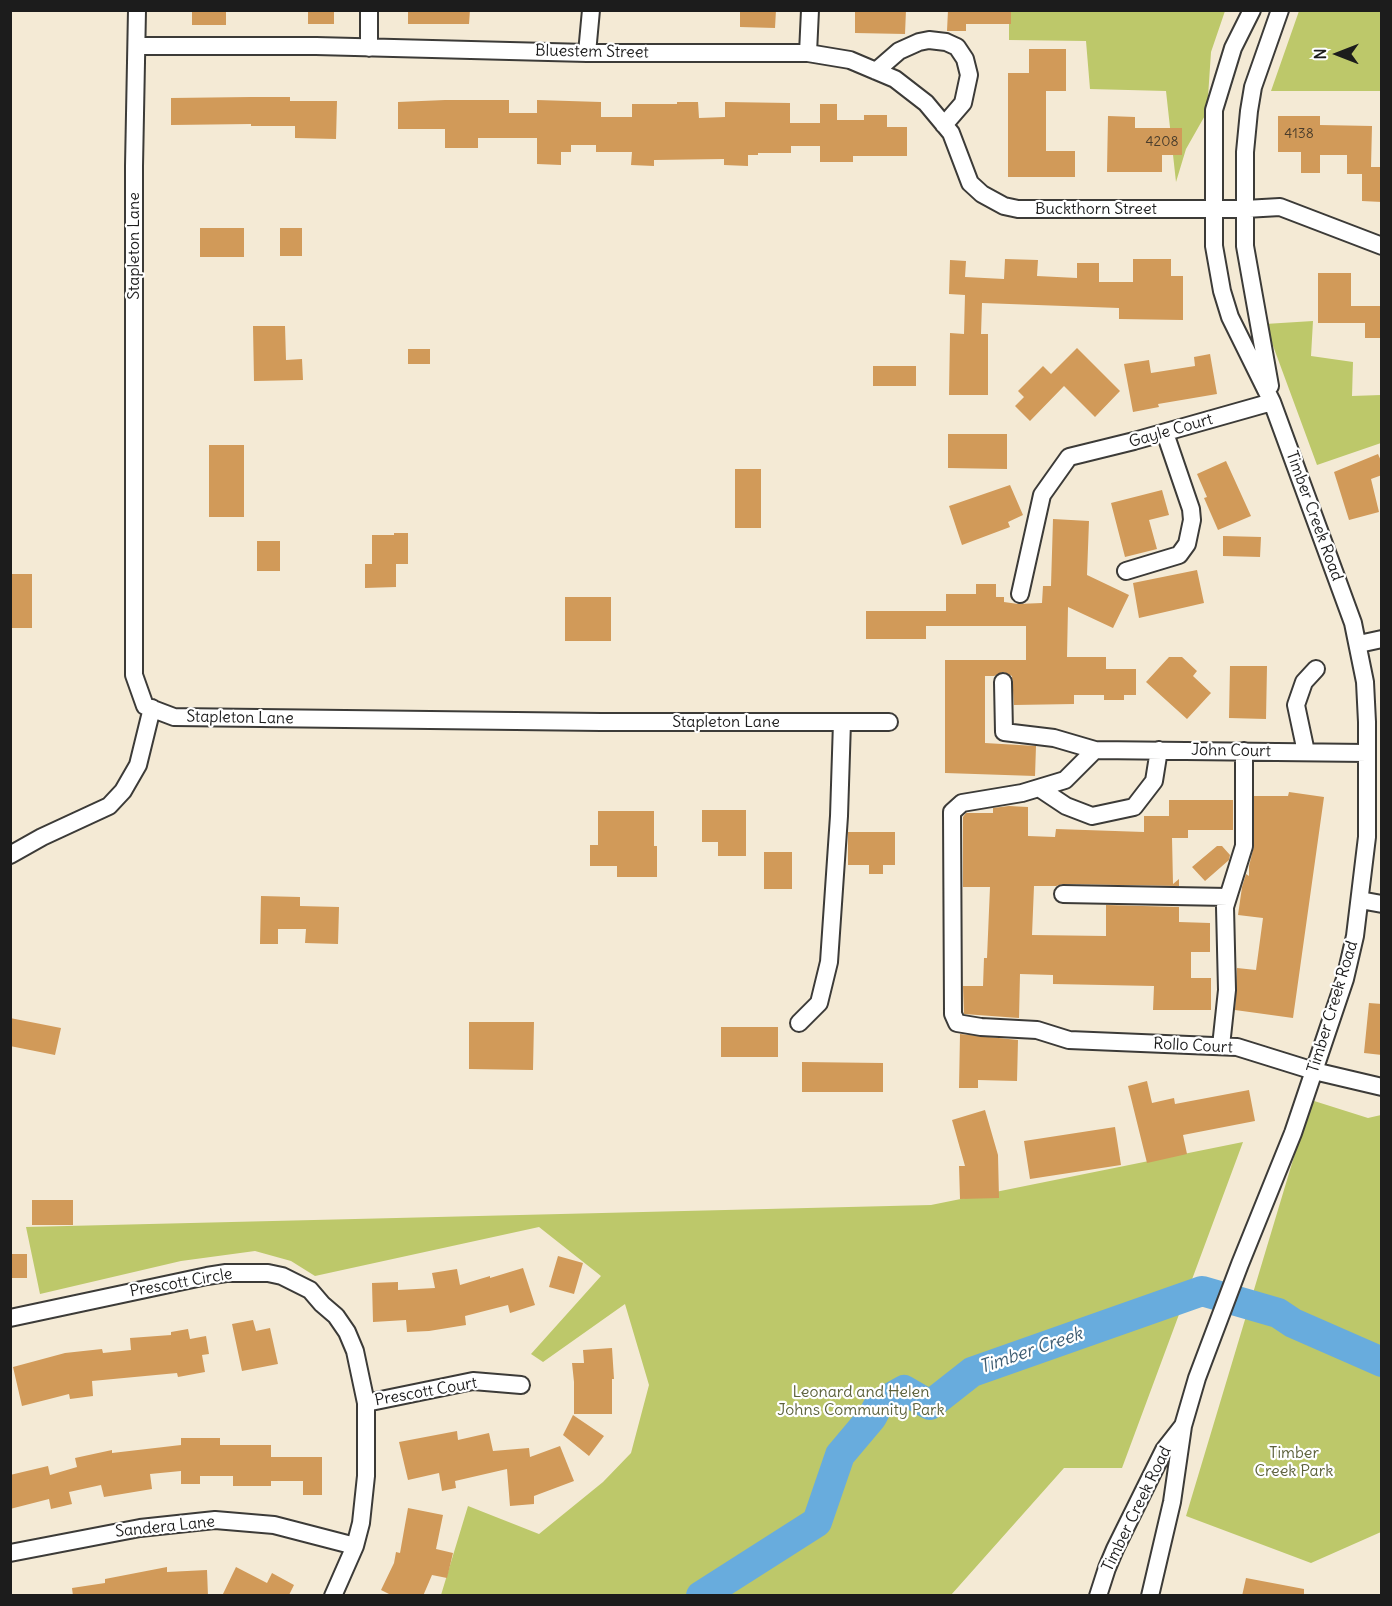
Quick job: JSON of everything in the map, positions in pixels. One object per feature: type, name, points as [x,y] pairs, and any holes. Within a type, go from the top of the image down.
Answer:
[{"type":"street","name":"Stapleton Lane","points":[[137,10],[134,166],[134,675],[145,706],[174,717],[601,722],[889,722]]},
{"type":"street","points":[[369,10],[369,48]]},
{"type":"street","points":[[588,53],[591,10]]},
{"type":"street","points":[[808,53],[810,10]]},
{"type":"street","name":"Timber Creek Road","points":[[1150,1596],[1172,1502],[1183,1426],[1197,1378],[1240,1263],[1293,1133],[1345,979],[1355,936],[1367,837],[1372,741],[1359,644],[1272,402],[1242,343],[1222,291],[1214,246],[1214,110],[1233,48],[1252,10]]},
{"type":"street","name":"Timber Creek Road","points":[[1272,402],[1246,261],[1245,152],[1253,87],[1280,10]]},
{"type":"street","points":[[876,71],[899,51],[919,42],[929,40],[946,42],[957,47],[965,59],[969,75],[963,103],[944,125]]},
{"type":"street","name":"Bluestem Street","points":[[137,46],[316,46],[588,53],[808,53],[850,60],[895,79],[926,103],[951,133],[970,183],[982,194]]},
{"type":"street","name":"Buckthorn Street","points":[[982,194],[1004,206],[1018,209],[1280,207],[1382,246]]},
{"type":"street","name":"Gayle Court","points":[[1020,594],[1042,495],[1069,457],[1165,433],[1272,402]]},
{"type":"street","points":[[1126,571],[1179,555],[1187,543],[1192,520],[1191,509],[1165,433]]},
{"type":"street","points":[[1359,644],[1382,639]]},
{"type":"street","points":[[1306,752],[1296,705],[1305,682],[1316,669]]},
{"type":"street","name":"John Court","points":[[1003,682],[1004,732],[1054,738],[1095,750],[1306,752],[1372,741]]},
{"type":"street","points":[[10,855],[42,837],[109,806],[123,791],[138,765],[152,708]]},
{"type":"street","points":[[800,1023],[819,1003],[829,962],[839,816],[842,722]]},
{"type":"street","points":[[1039,788],[1065,780],[1095,750]]},
{"type":"street","points":[[1039,788],[1066,806],[1092,816],[1134,807],[1154,781],[1159,750]]},
{"type":"street","points":[[1221,1046],[1227,990],[1225,907],[1244,846],[1244,751]]},
{"type":"street","name":"Rollo Court","points":[[1039,788],[962,803],[952,812],[953,1014],[957,1023],[981,1027],[1037,1030],[1069,1040],[1237,1047],[1314,1071],[1382,1087]]},
{"type":"street","points":[[1064,894],[1228,897]]},
{"type":"street","points":[[1360,900],[1382,904]]},
{"type":"street","name":"Prescott Circle","points":[[10,1318],[207,1275],[226,1273],[282,1275],[310,1290],[336,1316],[347,1332],[355,1351],[366,1403],[366,1476],[361,1523],[355,1546],[333,1596]]},
{"type":"street","name":"Prescott Court","points":[[366,1403],[473,1381],[521,1385]]},
{"type":"street","name":"Timber Creek Road","points":[[1098,1596],[1111,1558],[1164,1450],[1183,1426]]},
{"type":"street","name":"Sandera Lane","points":[[10,1553],[140,1527],[215,1520],[274,1525],[355,1546]]},
{"type":"green space","points":[[1009,11],[1225,11],[1211,52],[1207,112],[1186,149],[1176,182],[1166,91],[1090,89],[1086,41],[1009,40]]},
{"type":"green space","points":[[1299,11],[1381,11],[1381,91],[1271,91]]},
{"type":"green space","points":[[1313,321],[1311,356],[1353,362],[1352,396],[1381,395],[1381,443],[1317,465],[1265,324]]},
{"type":"green space","name":"Timber Creek Park","points":[[1311,1100],[1368,1118],[1381,1115],[1381,1532],[1311,1563],[1186,1516]]},
{"type":"green space","name":"Leonard and Helen Johns Community Park","points":[[1243,1142],[1122,1468],[1064,1468],[951,1595],[441,1595],[468,1506],[539,1534],[603,1482],[631,1453],[649,1385],[625,1304],[543,1362],[531,1354],[601,1276],[539,1227],[315,1276],[291,1261],[255,1251],[181,1261],[40,1294],[26,1227],[931,1205]]},
{"type":"building","points":[[192,10],[226,10],[226,25],[192,25]]},
{"type":"building","points":[[308,10],[334,10],[334,24],[308,24]]},
{"type":"building","points":[[408,10],[470,10],[469,24],[408,24]]},
{"type":"building","points":[[740,10],[776,10],[775,28],[740,27]]},
{"type":"building","points":[[855,10],[906,10],[905,34],[855,33]]},
{"type":"building","points":[[948,10],[1011,10],[1011,24],[966,24],[966,31],[947,31]]},
{"type":"building","points":[[1029,49],[1066,49],[1066,91],[1046,91],[1046,151],[1075,151],[1075,177],[1008,177],[1008,73],[1029,73]]},
{"type":"building","points":[[290,97],[290,101],[337,101],[336,139],[295,138],[295,126],[171,125],[171,98]]},
{"type":"building","points":[[509,100],[509,113],[537,113],[537,100],[601,102],[601,117],[632,117],[632,104],[698,102],[699,118],[725,117],[725,102],[790,103],[790,123],[820,123],[820,104],[837,104],[837,120],[864,120],[864,115],[887,115],[887,127],[907,127],[907,156],[853,156],[853,162],[820,162],[820,146],[791,146],[791,153],[748,155],[748,166],[724,165],[724,159],[654,160],[654,166],[631,165],[632,152],[596,152],[596,145],[571,145],[571,152],[561,152],[561,165],[537,164],[537,138],[478,138],[478,148],[445,148],[445,129],[398,129],[398,102]]},
{"type":"building","points":[[1108,116],[1135,117],[1135,128],[1182,128],[1182,155],[1162,155],[1162,172],[1107,172]]},
{"type":"building","points":[[1278,116],[1320,116],[1320,125],[1372,126],[1371,167],[1382,167],[1382,202],[1362,201],[1362,174],[1347,174],[1347,155],[1320,155],[1320,173],[1301,173],[1301,152],[1278,152]]},
{"type":"building","points":[[200,228],[244,228],[244,257],[200,257]]},
{"type":"building","points":[[280,228],[302,228],[302,256],[280,256]]},
{"type":"building","points":[[1005,259],[1038,260],[1037,276],[1077,278],[1077,263],[1099,263],[1099,282],[1133,282],[1133,259],[1171,259],[1171,276],[1183,276],[1183,320],[1119,319],[1119,308],[982,303],[981,334],[988,334],[988,395],[949,395],[950,333],[964,334],[965,295],[949,294],[950,260],[966,261],[965,277],[1004,279]]},
{"type":"building","points":[[1318,273],[1351,273],[1351,306],[1382,306],[1382,338],[1365,338],[1365,323],[1318,323]]},
{"type":"building","points":[[253,326],[285,326],[286,360],[302,359],[303,380],[254,381]]},
{"type":"building","points":[[1077,348],[1120,391],[1095,417],[1064,386],[1030,421],[1015,406],[1024,397],[1018,391],[1043,366],[1051,374]]},
{"type":"building","points":[[408,349],[430,349],[430,364],[408,364]]},
{"type":"building","points":[[1210,354],[1217,394],[1158,404],[1159,407],[1133,412],[1124,364],[1149,360],[1151,373],[1195,366],[1194,357]]},
{"type":"building","points":[[873,366],[916,366],[916,386],[873,386]]},
{"type":"building","points":[[948,434],[1007,434],[1007,469],[948,468]]},
{"type":"building","points":[[209,445],[244,445],[244,517],[209,517]]},
{"type":"building","points":[[1378,454],[1382,463],[1382,475],[1371,479],[1379,512],[1349,520],[1334,472]]},
{"type":"building","points":[[1226,461],[1251,516],[1218,530],[1204,498],[1207,497],[1197,474]]},
{"type":"building","points":[[735,469],[761,469],[761,528],[735,528]]},
{"type":"building","points":[[1010,485],[1023,515],[1008,522],[1010,527],[962,545],[949,506]]},
{"type":"building","points":[[1162,490],[1169,515],[1149,520],[1157,549],[1125,557],[1111,503]]},
{"type":"building","points":[[1053,519],[1089,521],[1087,575],[1129,595],[1113,628],[1068,607],[1067,657],[1106,657],[1106,669],[1136,669],[1136,695],[1124,695],[1124,700],[1104,700],[1104,695],[1074,695],[1074,704],[1014,705],[1012,676],[1003,672],[994,676],[985,676],[985,743],[1036,746],[1035,776],[945,773],[945,660],[1026,660],[1026,626],[926,626],[926,639],[866,639],[866,611],[946,611],[946,594],[976,594],[976,584],[996,584],[996,597],[1004,597],[1004,602],[1042,603],[1043,586],[1051,586]]},
{"type":"building","points":[[394,533],[408,533],[408,564],[396,564],[396,587],[365,588],[365,564],[372,564],[372,535],[394,535]]},
{"type":"building","points":[[1223,536],[1261,537],[1260,557],[1223,556]]},
{"type":"building","points":[[257,541],[280,541],[280,571],[257,571]]},
{"type":"building","points":[[1197,570],[1204,603],[1139,618],[1133,583]]},
{"type":"building","points":[[10,574],[32,574],[32,628],[10,628]]},
{"type":"building","points":[[565,597],[611,597],[611,641],[565,641]]},
{"type":"building","points":[[1169,657],[1182,657],[1197,671],[1193,676],[1211,693],[1187,719],[1146,682]]},
{"type":"building","points":[[1230,666],[1267,666],[1266,719],[1229,718]]},
{"type":"building","points":[[1289,792],[1324,797],[1293,1018],[1235,1010],[1237,968],[1256,970],[1263,918],[1238,915],[1242,887],[1246,874],[1249,876],[1254,846],[1254,796],[1288,796]]},
{"type":"building","points":[[1169,800],[1233,800],[1233,830],[1188,830],[1188,838],[1172,838],[1173,884],[1179,879],[1179,886],[1063,884],[1034,886],[1032,935],[1106,936],[1106,905],[1179,907],[1179,922],[1210,923],[1210,952],[1191,952],[1191,978],[1211,978],[1211,1010],[1153,1010],[1154,986],[1053,984],[1053,975],[1020,974],[1019,1018],[964,1014],[963,986],[983,986],[984,958],[987,958],[990,887],[963,887],[963,817],[966,813],[993,813],[993,808],[1009,806],[1028,807],[1028,836],[1055,837],[1056,829],[1144,832],[1144,816],[1169,816]]},
{"type":"building","points":[[702,810],[746,810],[746,856],[718,856],[718,842],[702,842]]},
{"type":"building","points":[[598,811],[654,811],[657,877],[617,877],[617,866],[590,866],[590,845],[598,845]]},
{"type":"building","points":[[848,832],[895,832],[895,865],[883,865],[883,874],[869,874],[869,865],[848,865]]},
{"type":"building","points":[[1217,846],[1222,846],[1230,855],[1229,860],[1205,881],[1192,867]]},
{"type":"building","points":[[764,852],[792,852],[792,889],[764,889]]},
{"type":"building","points":[[261,896],[300,897],[300,906],[339,907],[338,944],[305,943],[306,929],[278,929],[278,944],[260,944]]},
{"type":"building","points":[[1369,1003],[1382,1004],[1382,1055],[1364,1053]]},
{"type":"building","points":[[10,1018],[61,1028],[55,1055],[10,1046]]},
{"type":"building","points":[[469,1022],[534,1022],[533,1070],[469,1069]]},
{"type":"building","points":[[721,1027],[778,1027],[778,1057],[721,1057]]},
{"type":"building","points":[[960,1034],[1018,1040],[1017,1081],[978,1080],[978,1088],[959,1088]]},
{"type":"building","points":[[802,1062],[883,1063],[883,1092],[802,1092]]},
{"type":"building","points":[[1147,1081],[1152,1103],[1174,1098],[1175,1104],[1249,1090],[1255,1121],[1183,1135],[1187,1154],[1147,1163],[1128,1086]]},
{"type":"building","points":[[985,1110],[998,1155],[999,1198],[960,1199],[959,1166],[965,1166],[952,1120]]},
{"type":"building","points":[[1115,1127],[1121,1165],[1030,1179],[1024,1141]]},
{"type":"building","points":[[32,1200],[73,1200],[73,1225],[32,1225]]},
{"type":"building","points":[[10,1254],[27,1254],[27,1278],[10,1278]]},
{"type":"building","points":[[558,1256],[583,1263],[574,1294],[549,1287]]},
{"type":"building","points":[[523,1268],[535,1305],[510,1313],[508,1305],[465,1316],[466,1325],[429,1331],[407,1332],[406,1320],[373,1322],[372,1283],[398,1282],[398,1290],[435,1288],[432,1273],[457,1269],[460,1285]]},
{"type":"building","points":[[253,1320],[256,1331],[270,1328],[278,1364],[242,1371],[232,1324]]},
{"type":"building","points":[[188,1329],[190,1339],[206,1336],[209,1354],[202,1355],[205,1372],[178,1377],[177,1373],[92,1381],[93,1396],[70,1399],[69,1394],[22,1406],[13,1367],[65,1353],[102,1349],[103,1353],[131,1350],[130,1338],[171,1335],[171,1332]]},
{"type":"building","points":[[612,1348],[614,1379],[612,1379],[612,1414],[574,1414],[572,1363],[584,1363],[583,1350]]},
{"type":"building","points":[[573,1415],[604,1436],[589,1456],[563,1435]]},
{"type":"building","points":[[457,1431],[458,1440],[489,1433],[493,1451],[529,1448],[530,1457],[560,1446],[574,1481],[534,1496],[534,1504],[510,1506],[507,1469],[455,1481],[456,1488],[442,1491],[439,1473],[408,1480],[399,1442]]},
{"type":"building","points":[[181,1438],[220,1438],[220,1445],[271,1445],[271,1457],[322,1457],[322,1495],[303,1495],[303,1481],[271,1481],[271,1486],[233,1486],[233,1476],[200,1476],[200,1484],[181,1484],[181,1471],[150,1474],[152,1489],[104,1497],[101,1485],[69,1492],[72,1504],[51,1509],[49,1499],[10,1509],[10,1475],[48,1466],[50,1475],[77,1467],[75,1458],[112,1450],[112,1453],[181,1445]]},
{"type":"building","points":[[408,1508],[443,1515],[436,1549],[453,1553],[447,1578],[432,1575],[423,1596],[393,1596],[381,1590],[394,1563],[396,1552],[400,1553]]},
{"type":"building","points":[[167,1567],[167,1572],[207,1570],[208,1596],[73,1596],[72,1588],[105,1583],[105,1579]]},
{"type":"building","points":[[236,1567],[267,1583],[272,1573],[294,1585],[289,1595],[291,1596],[222,1596]]},
{"type":"building","points":[[1246,1578],[1304,1589],[1304,1596],[1242,1596]]},
{"type":"waterway","name":"Timber Creek","points":[[701,1596],[817,1522],[840,1455],[872,1417],[879,1404],[904,1390],[930,1405],[972,1372],[1202,1291],[1278,1313],[1293,1323],[1382,1362]]}]
